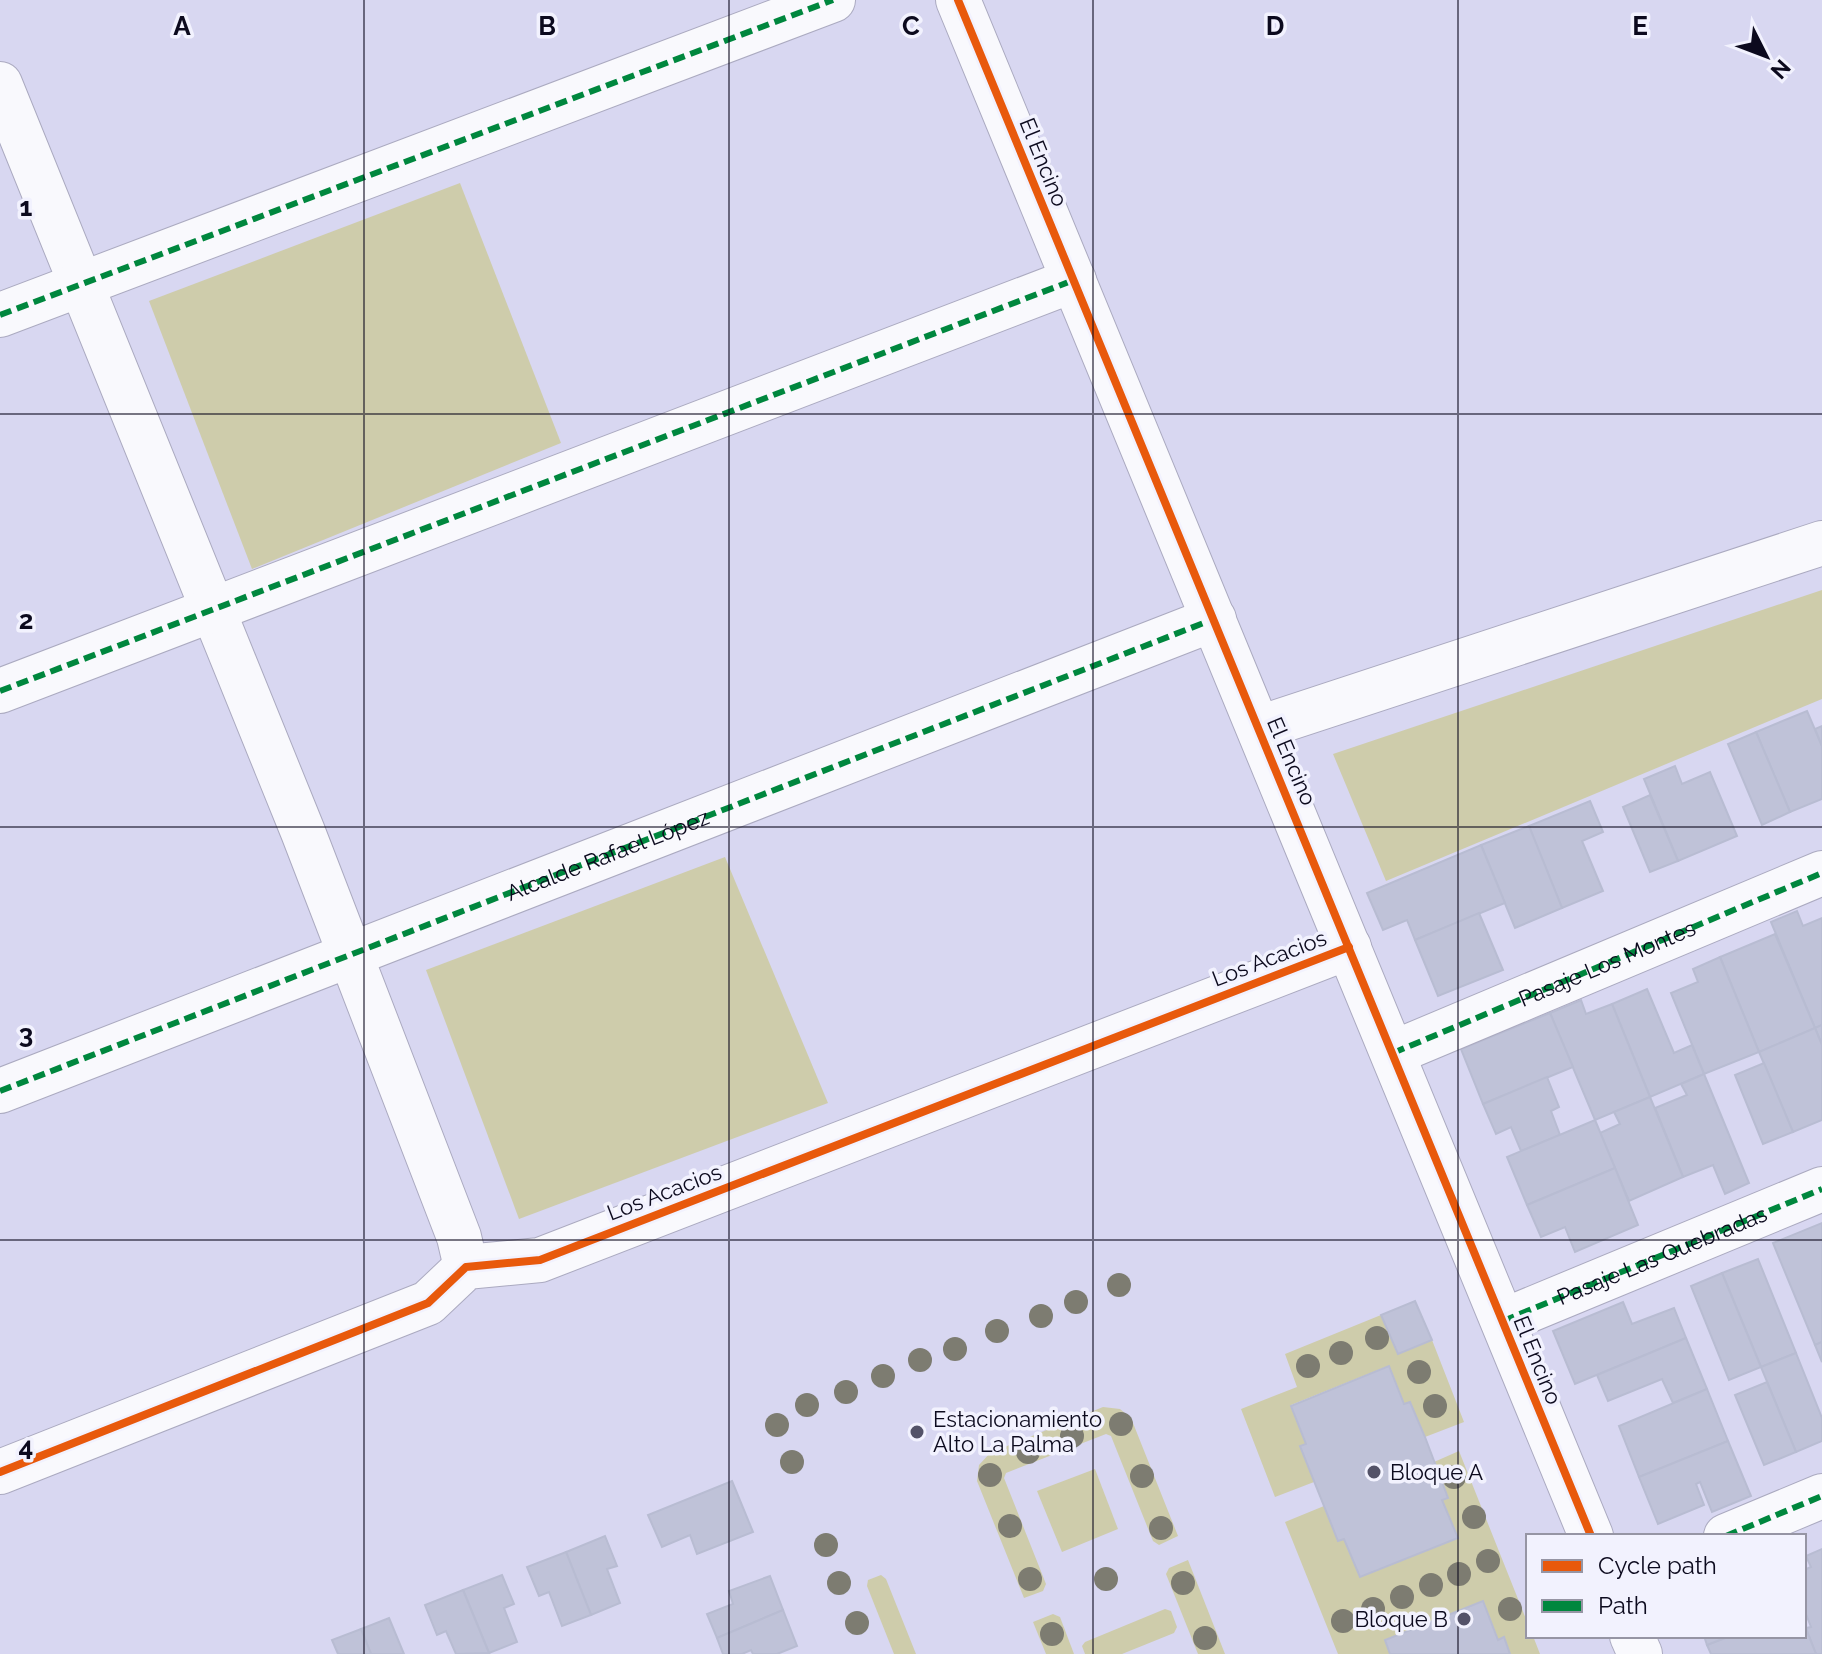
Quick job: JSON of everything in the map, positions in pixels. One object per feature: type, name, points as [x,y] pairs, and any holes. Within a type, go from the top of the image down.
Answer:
[{"type":"street","points":[[0,315],[833,0]]},
{"type":"street","name":"El Encino","points":[[958,0],[1590,1534]]},
{"type":"street","points":[[0,84],[351,954],[459,1237],[466,1267],[428,1303],[0,1472]]},
{"type":"street","points":[[0,691],[1074,280]]},
{"type":"street","points":[[1259,728],[1822,543]]},
{"type":"street","name":"Alcalde Rafael López","points":[[0,1091],[1214,619]]},
{"type":"street","name":"Pasaje Los Montes","points":[[1393,1053],[1822,873]]},
{"type":"street","name":"Los Acacios","points":[[466,1267],[540,1260],[1349,947]]},
{"type":"street","name":"Pasaje Las Quebradas","points":[[1503,1321],[1822,1189]]},
{"type":"street","points":[[1731,1534],[1822,1496]]},
{"type":"shaded area","points":[[460,183],[561,443],[252,569],[149,301]]},
{"type":"shaded area","points":[[1822,590],[1822,699],[1386,881],[1333,754]]},
{"type":"shaded area","points":[[725,857],[828,1103],[519,1219],[426,970]]},
{"type":"shaded area","points":[[1381,1315],[1398,1353],[1432,1340],[1464,1422],[1425,1437],[1410,1403],[1404,1404],[1388,1366],[1291,1405],[1306,1444],[1301,1446],[1314,1482],[1275,1497],[1241,1409],[1297,1387],[1285,1354]]},
{"type":"shaded area","points":[[1103,1407],[1120,1409],[1131,1418],[1178,1536],[1159,1545],[1153,1541],[1111,1436],[1106,1434],[1006,1473],[1004,1478],[1046,1584],[1043,1591],[1024,1598],[977,1481],[979,1465],[990,1453]]},
{"type":"shaded area","points":[[1459,1451],[1526,1619],[1526,1638],[1534,1638],[1540,1654],[1510,1654],[1504,1638],[1498,1640],[1483,1601],[1385,1640],[1390,1654],[1338,1654],[1285,1522],[1324,1506],[1338,1541],[1344,1539],[1360,1577],[1457,1538],[1442,1500],[1448,1497],[1434,1462]]},
{"type":"shaded area","points":[[1095,1469],[1118,1529],[1062,1552],[1037,1491]]},
{"type":"shaded area","points":[[1188,1560],[1225,1654],[1198,1654],[1166,1574],[1169,1568]]},
{"type":"shaded area","points":[[881,1575],[886,1579],[916,1654],[894,1654],[867,1586],[868,1580]]},
{"type":"shaded area","points":[[1165,1609],[1171,1611],[1177,1627],[1174,1633],[1122,1654],[1085,1654],[1082,1646],[1085,1642]]},
{"type":"shaded area","points":[[1053,1614],[1060,1617],[1074,1654],[1046,1654],[1033,1622]]},
{"type":"building","points":[[1807,711],[1822,746],[1822,799],[1790,812],[1756,732]]},
{"type":"building","points":[[1822,726],[1822,746],[1815,729]]},
{"type":"building","points":[[1756,732],[1790,812],[1762,825],[1728,744]]},
{"type":"building","points":[[1675,766],[1682,784],[1710,772],[1737,836],[1678,861],[1644,779]]},
{"type":"building","points":[[1650,795],[1678,861],[1650,872],[1623,807]]},
{"type":"building","points":[[1590,801],[1603,832],[1582,841],[1603,891],[1562,908],[1529,826]]},
{"type":"building","points":[[1529,826],[1562,908],[1515,928],[1481,845]]},
{"type":"building","points":[[1481,845],[1505,903],[1415,940],[1407,920],[1383,930],[1367,893]]},
{"type":"building","points":[[1797,911],[1803,926],[1822,918],[1822,1025],[1815,1028],[1771,922]]},
{"type":"building","points":[[1479,913],[1503,970],[1438,996],[1415,940]]},
{"type":"building","points":[[1775,934],[1815,1028],[1759,1052],[1720,957]]},
{"type":"building","points":[[1720,957],[1759,1052],[1704,1074],[1671,993],[1698,982],[1693,969]]},
{"type":"building","points":[[1647,989],[1674,1053],[1692,1045],[1704,1074],[1650,1097],[1612,1004]]},
{"type":"building","points":[[1581,1000],[1586,1014],[1612,1004],[1650,1097],[1595,1120],[1550,1013]]},
{"type":"building","points":[[1550,1013],[1573,1067],[1483,1104],[1461,1049]]},
{"type":"building","points":[[1822,1025],[1822,1045],[1815,1028]]},
{"type":"building","points":[[1815,1028],[1822,1045],[1822,1120],[1793,1132],[1759,1052]]},
{"type":"building","points":[[1764,1063],[1793,1132],[1763,1144],[1735,1075]]},
{"type":"building","points":[[1704,1074],[1749,1183],[1725,1194],[1713,1165],[1683,1177],[1655,1108],[1687,1095],[1681,1084]]},
{"type":"building","points":[[1547,1077],[1559,1107],[1551,1111],[1560,1135],[1521,1151],[1511,1127],[1496,1134],[1483,1104]]},
{"type":"building","points":[[1650,1097],[1683,1177],[1629,1201],[1600,1133],[1620,1124],[1614,1112]]},
{"type":"building","points":[[1595,1120],[1615,1168],[1527,1205],[1507,1157]]},
{"type":"building","points":[[1615,1168],[1638,1225],[1575,1252],[1565,1227],[1541,1237],[1527,1205]]},
{"type":"building","points":[[1822,1223],[1822,1342],[1815,1345],[1773,1243]]},
{"type":"building","points":[[1758,1259],[1796,1353],[1761,1367],[1722,1273]]},
{"type":"building","points":[[1722,1273],[1761,1367],[1729,1380],[1691,1286]]},
{"type":"building","points":[[1415,1301],[1432,1340],[1398,1354],[1381,1315]]},
{"type":"building","points":[[1623,1302],[1632,1324],[1674,1308],[1686,1338],[1575,1384],[1553,1331]]},
{"type":"building","points":[[1686,1338],[1707,1389],[1673,1403],[1662,1379],[1608,1401],[1597,1375]]},
{"type":"building","points":[[1822,1342],[1822,1362],[1815,1345]]},
{"type":"building","points":[[1796,1353],[1822,1418],[1822,1441],[1796,1452],[1761,1367]]},
{"type":"building","name":"Bloque A","points":[[1389,1366],[1404,1404],[1410,1402],[1425,1437],[1448,1498],[1442,1500],[1458,1538],[1360,1577],[1344,1539],[1338,1541],[1300,1446],[1306,1444],[1291,1406]]},
{"type":"building","points":[[1767,1382],[1796,1452],[1764,1465],[1735,1395]]},
{"type":"building","points":[[1707,1389],[1728,1441],[1639,1477],[1619,1426]]},
{"type":"building","points":[[1728,1441],[1751,1496],[1712,1512],[1700,1482],[1696,1484],[1704,1505],[1658,1524],[1639,1477]]},
{"type":"building","points":[[732,1481],[753,1532],[697,1554],[690,1535],[662,1547],[648,1515]]},
{"type":"building","points":[[605,1536],[617,1566],[607,1569],[620,1603],[591,1615],[566,1552]]},
{"type":"building","points":[[1822,1549],[1822,1654],[1816,1654],[1806,1628],[1811,1627],[1806,1614],[1806,1569],[1811,1567],[1806,1556]]},
{"type":"building","points":[[566,1552],[591,1615],[562,1626],[549,1592],[539,1596],[527,1567]]},
{"type":"building","points":[[502,1575],[514,1604],[504,1608],[517,1642],[489,1653],[463,1590]]},
{"type":"building","points":[[770,1576],[783,1610],[717,1638],[707,1614],[733,1604],[729,1591]]},
{"type":"building","points":[[463,1590],[489,1653],[456,1654],[446,1631],[437,1635],[425,1605]]},
{"type":"building","name":"Bloque B","points":[[1483,1601],[1498,1640],[1504,1637],[1510,1654],[1390,1654],[1385,1640]]},
{"type":"building","points":[[783,1610],[797,1646],[777,1654],[753,1654],[751,1650],[742,1654],[723,1654],[717,1638]]},
{"type":"building","points":[[389,1618],[404,1654],[371,1654],[361,1629]]},
{"type":"building","points":[[361,1629],[371,1654],[338,1654],[332,1640]]},
{"type":"building","points":[[1806,1629],[1816,1654],[1711,1654],[1707,1645],[1725,1638],[1806,1638]]},
{"type":"building","points":[[1705,1638],[1725,1638],[1707,1645]]},
{"type":"marked path","points":[[0,315],[833,0]]},
{"type":"marked path","points":[[0,691],[1074,280]]},
{"type":"marked path","points":[[0,1091],[1214,619]]},
{"type":"marked path","points":[[1393,1053],[1822,873]]},
{"type":"marked path","points":[[1503,1321],[1822,1189]]},
{"type":"marked path","points":[[1731,1534],[1822,1496]]},
{"type":"cycle path","points":[[958,0],[1590,1534]]},
{"type":"cycle path","points":[[0,1472],[428,1303],[466,1267],[540,1260],[1349,947]]},
{"type":"place","name":"Estacionamiento Alto La Palma","points":[[917,1432]]},
{"type":"place","name":"Bloque A","points":[[1374,1472]]},
{"type":"place","name":"Bloque B","points":[[1464,1619]]}]
